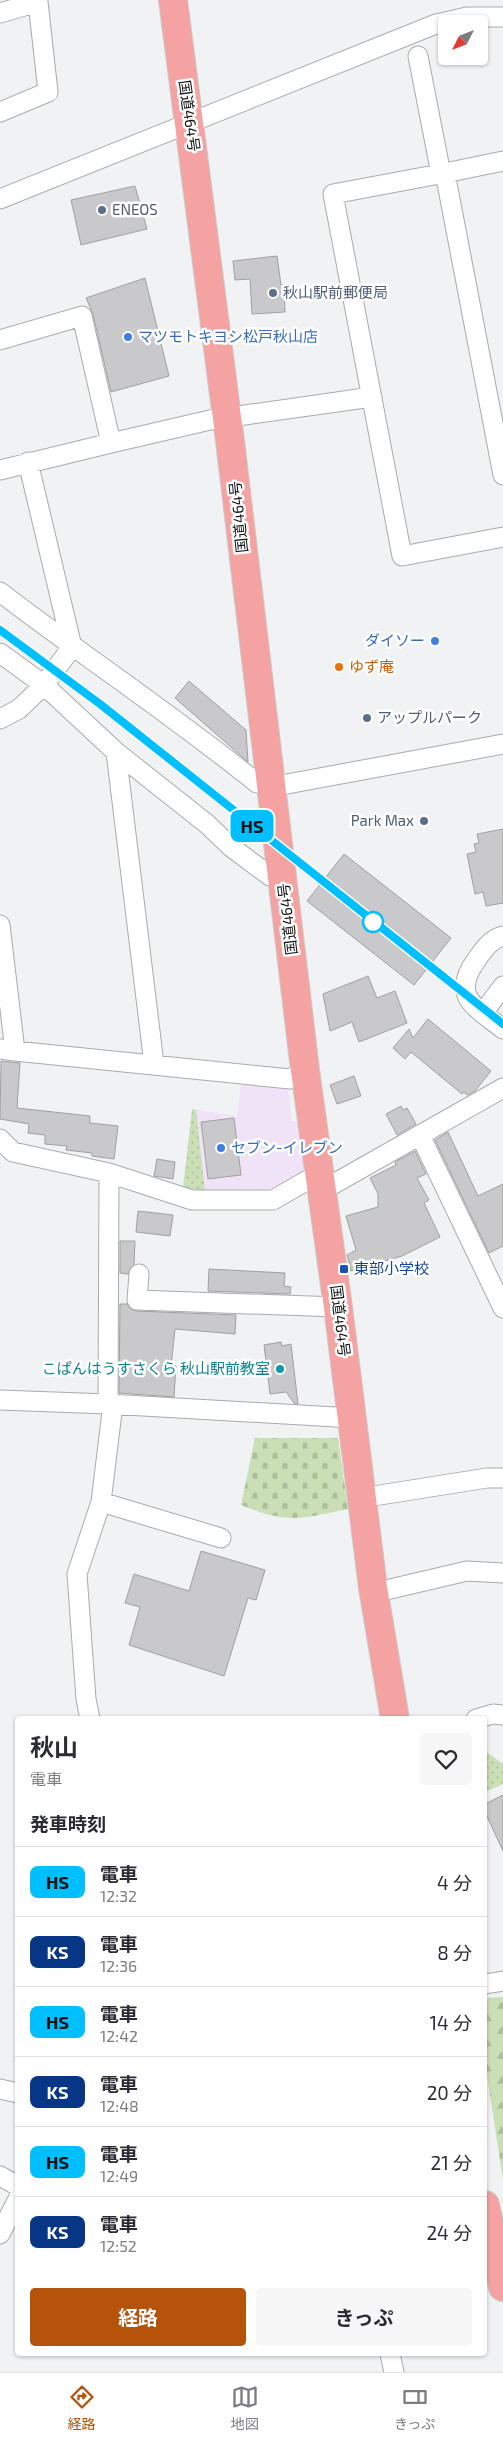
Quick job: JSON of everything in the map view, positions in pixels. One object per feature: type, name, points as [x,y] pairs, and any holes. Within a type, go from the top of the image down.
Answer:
[{"type":"highway","name":"国道464号","points":[[173,0],[226,417],[264,785],[321,1181],[373,1588],[394,1716]]},
{"type":"highway","points":[[487,2219],[495,2273]]},
{"type":"street","points":[[0,13],[38,1],[48,92],[0,112]]},
{"type":"street","points":[[0,199],[436,24],[467,17],[503,17]]},
{"type":"street","points":[[418,56],[503,475]]},
{"type":"street","points":[[503,161],[333,194],[402,556],[503,537]]},
{"type":"street","points":[[0,340],[82,316],[111,442]]},
{"type":"street","points":[[0,470],[111,442],[226,417],[372,397]]},
{"type":"street","points":[[0,719],[19,708],[44,685],[72,647],[28,462]]},
{"type":"street","points":[[0,592],[72,647],[142,694],[264,785],[503,744]]},
{"type":"street","points":[[0,654],[44,685],[116,752],[207,824],[231,847],[270,876]]},
{"type":"street","points":[[116,752],[154,1064]]},
{"type":"street","points":[[0,925],[8,1050],[290,1079],[305,1070]]},
{"type":"street","points":[[503,936],[485,947],[465,978],[464,988],[466,997],[503,1029]]},
{"type":"street","points":[[483,1013],[503,986]]},
{"type":"street","points":[[4,1151],[109,1173],[192,1200],[235,1202],[273,1200],[321,1181],[420,1135],[503,1088]]},
{"type":"street","points":[[420,1135],[503,1308]]},
{"type":"street","points":[[89,1716],[86,1699],[77,1574],[86,1553],[101,1502],[110,1404],[109,1173]]},
{"type":"street","points":[[139,1274],[137,1300],[338,1307]]},
{"type":"street","points":[[0,1400],[110,1404],[352,1418]]},
{"type":"street","points":[[361,1498],[488,1478],[503,1478]]},
{"type":"street","points":[[101,1502],[221,1538]]},
{"type":"street","points":[[373,1588],[386,1590],[467,1571],[503,1573]]},
{"type":"street","points":[[486,1716],[503,1714]]},
{"type":"street","points":[[487,1984],[503,1981]]},
{"type":"street","points":[[0,2089],[15,2092]]},
{"type":"street","points":[[0,2176],[15,2184]]},
{"type":"street","points":[[0,2234],[15,2205]]},
{"type":"street","points":[[390,2356],[394,2372]]},
{"type":"path","points":[[432,962],[440,969]]},
{"type":"shaded area","points":[[242,1077],[280,1082],[288,1090],[292,1121],[300,1121],[307,1168],[290,1183],[267,1189],[205,1191],[192,1109],[237,1116]]},
{"type":"green space","points":[[192,1109],[196,1110],[205,1191],[183,1188]]},
{"type":"green space","points":[[255,1438],[338,1438],[348,1509],[294,1518],[271,1515],[241,1505]]},
{"type":"green space","points":[[487,1752],[503,1764],[503,1784],[487,1791]]},
{"type":"green space","points":[[503,1997],[503,2180],[487,2076],[487,1998]]},
{"type":"building","points":[[135,186],[147,229],[81,245],[71,200]]},
{"type":"building","points":[[277,256],[281,285],[284,285],[285,312],[252,314],[250,279],[235,280],[233,261]]},
{"type":"building","name":"マツモトキヨシ松戸秋山店","points":[[145,278],[169,376],[111,392],[93,314],[86,298]]},
{"type":"building","points":[[189,681],[246,730],[248,762],[175,698]]},
{"type":"building","points":[[503,829],[503,903],[486,906],[483,892],[475,894],[467,854],[476,852],[474,844],[479,843],[477,834]]},
{"type":"building","points":[[344,854],[451,938],[414,985],[307,901]]},
{"type":"building","points":[[368,976],[377,998],[395,991],[407,1023],[359,1042],[352,1022],[330,1031],[323,994]]},
{"type":"building","points":[[428,1019],[491,1071],[475,1091],[467,1095],[464,1092],[462,1094],[411,1052],[405,1059],[393,1048],[409,1029],[413,1038]]},
{"type":"building","points":[[1,1061],[20,1063],[17,1108],[90,1116],[90,1123],[118,1126],[114,1159],[92,1156],[92,1153],[66,1150],[67,1146],[45,1144],[45,1135],[28,1133],[29,1124],[0,1119]]},
{"type":"building","points":[[354,1076],[361,1096],[337,1104],[330,1085]]},
{"type":"building","points":[[401,1106],[403,1110],[407,1108],[416,1124],[397,1135],[386,1114]]},
{"type":"building","name":"セブン-イレブン","points":[[234,1118],[241,1175],[208,1179],[201,1122]]},
{"type":"building","points":[[448,1132],[478,1196],[503,1184],[503,1246],[489,1253],[435,1140]]},
{"type":"building","points":[[415,1151],[426,1174],[417,1178],[429,1200],[424,1203],[440,1237],[402,1256],[351,1271],[347,1255],[356,1250],[346,1216],[378,1207],[378,1194],[370,1178],[396,1165],[395,1162]]},
{"type":"building","points":[[157,1159],[175,1162],[173,1179],[154,1176]]},
{"type":"building","points":[[138,1211],[173,1215],[170,1236],[136,1232]]},
{"type":"building","points":[[120,1241],[135,1241],[134,1264],[128,1274],[120,1273]]},
{"type":"building","points":[[209,1269],[285,1273],[284,1286],[291,1287],[290,1294],[208,1291]]},
{"type":"building","points":[[120,1304],[127,1304],[131,1309],[137,1311],[236,1315],[235,1334],[175,1329],[171,1366],[176,1366],[174,1397],[119,1393]]},
{"type":"building","name":"こぱんはうすさくら 秋山駅前教室","points":[[281,1342],[282,1346],[291,1344],[298,1404],[294,1403],[286,1392],[270,1394],[264,1345]]},
{"type":"building","points":[[201,1551],[265,1570],[256,1600],[248,1598],[224,1676],[129,1645],[140,1607],[125,1603],[134,1574],[189,1591]]},
{"type":"building","points":[[503,1795],[503,1851],[487,1816],[487,1803]]},
{"type":"train","name":"HS","points":[[0,630],[100,704],[503,1024]]},
{"type":"place","name":"ENEOS","points":[[102,210]]},
{"type":"place","name":"秋山駅前郵便局","points":[[273,293]]},
{"type":"place","name":"マツモトキヨシ松戸秋山店","points":[[128,337]]},
{"type":"place","name":"ダイソー","points":[[435,641]]},
{"type":"place","name":"ゆず庵","points":[[339,667]]},
{"type":"place","name":"アップルパーク","points":[[367,718]]},
{"type":"place","name":"Park Max","points":[[424,821]]},
{"type":"place","name":"セブン-イレブン","points":[[221,1148]]},
{"type":"place","name":"東部小学校","points":[[344,1269]]},
{"type":"place","name":"こぱんはうすさくら 秋山駅前教室","points":[[280,1369]]}]
